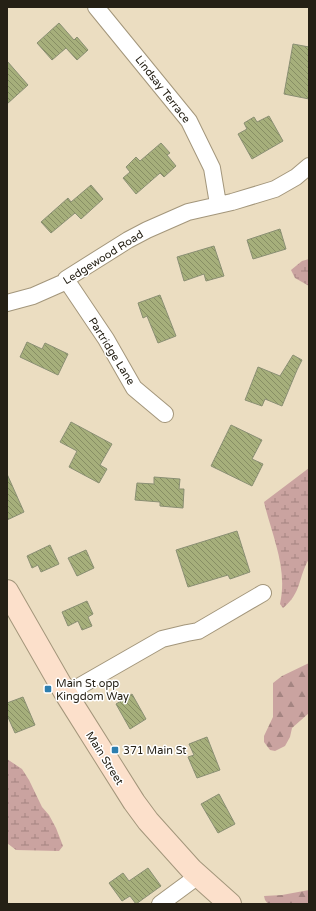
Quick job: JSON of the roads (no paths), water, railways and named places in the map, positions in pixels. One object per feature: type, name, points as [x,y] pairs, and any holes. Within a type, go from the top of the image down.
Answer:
[{"type":"main road","name":"Main Street","points":[[8,594],[66,694],[134,802],[170,846],[198,876],[230,904]]},
{"type":"street","name":"Lindsay Terrace","points":[[96,7],[190,121],[212,168],[218,204]]},
{"type":"street","name":"Ledgewood Road","points":[[7,303],[33,296],[67,281],[66,279],[134,237],[188,212],[232,202],[275,189],[296,177],[309,166]]},
{"type":"street","name":"Partridge Lane","points":[[67,281],[106,339],[134,388],[165,414]]},
{"type":"street","points":[[66,694],[162,640],[187,632],[198,631],[263,593]]},
{"type":"street","points":[[160,904],[198,876]]},
{"type":"place","name":"Main St opp Kingdom Way","points":[[48,689]]},
{"type":"place","name":"371 Main St","points":[[115,750]]}]
